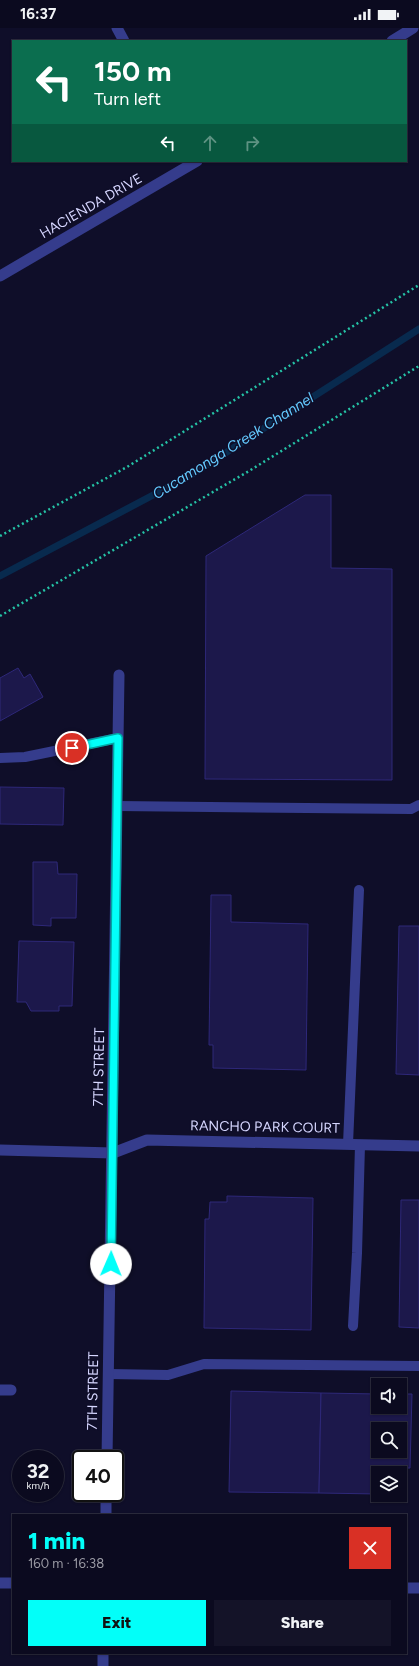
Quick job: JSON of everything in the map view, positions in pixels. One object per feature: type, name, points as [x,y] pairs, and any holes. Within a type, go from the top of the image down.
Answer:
[{"type":"street","points":[[117,28],[123,40]]},
{"type":"street","points":[[394,40],[413,28]]},
{"type":"street","name":"HACIENDA DRIVE","points":[[0,276],[194,162]]},
{"type":"street","name":"7TH STREET","points":[[107,1450],[113,1153],[119,675]]},
{"type":"street","name":"RANCHO PARK COURT","points":[[113,1153],[147,1140],[419,1146]]},
{"type":"street","points":[[0,1150],[113,1153]]},
{"type":"street","points":[[106,1502],[106,1514]]},
{"type":"street","points":[[0,1583],[12,1583]]},
{"type":"street","points":[[407,1588],[419,1588]]},
{"type":"street","points":[[103,1654],[103,1666]]},
{"type":"lane","points":[[0,758],[25,757],[118,738]]},
{"type":"lane","points":[[118,806],[411,809],[419,805]]},
{"type":"lane","points":[[348,1144],[359,890]]},
{"type":"lane","points":[[353,1326],[360,1145]]},
{"type":"lane","points":[[109,1374],[168,1375],[204,1364],[419,1366]]},
{"type":"path","points":[[0,536],[127,467],[419,285]]},
{"type":"path","points":[[0,616],[243,475],[419,366]]},
{"type":"building","points":[[305,495],[331,495],[331,568],[392,569],[392,780],[205,779],[206,556]]},
{"type":"building","points":[[18,668],[24,678],[30,674],[43,697],[0,721],[0,678]]},
{"type":"building","points":[[0,787],[64,788],[63,825],[0,824]]},
{"type":"building","points":[[33,862],[57,862],[58,874],[77,874],[76,918],[51,918],[51,926],[33,925]]},
{"type":"building","points":[[211,895],[231,895],[231,922],[308,924],[306,1070],[213,1068],[213,1045],[209,1045]]},
{"type":"building","points":[[399,926],[419,926],[419,1075],[396,1074]]},
{"type":"building","points":[[19,941],[74,942],[72,1006],[59,1006],[59,1011],[31,1011],[26,1002],[17,1002]]},
{"type":"building","points":[[227,1196],[313,1198],[311,1330],[204,1328],[205,1219],[209,1219],[210,1202],[227,1202]]},
{"type":"building","points":[[401,1200],[419,1200],[419,1328],[399,1327]]},
{"type":"building","points":[[231,1391],[321,1393],[319,1493],[229,1492]]},
{"type":"building","points":[[321,1393],[371,1394],[371,1414],[407,1414],[407,1394],[412,1394],[410,1468],[407,1468],[407,1466],[371,1466],[371,1494],[319,1493]]},
{"type":"waterway","name":"Cucamonga Creek Channel","points":[[0,576],[191,475],[419,329]]},
{"type":"route","points":[[72,748],[118,738],[111,1264]]}]
